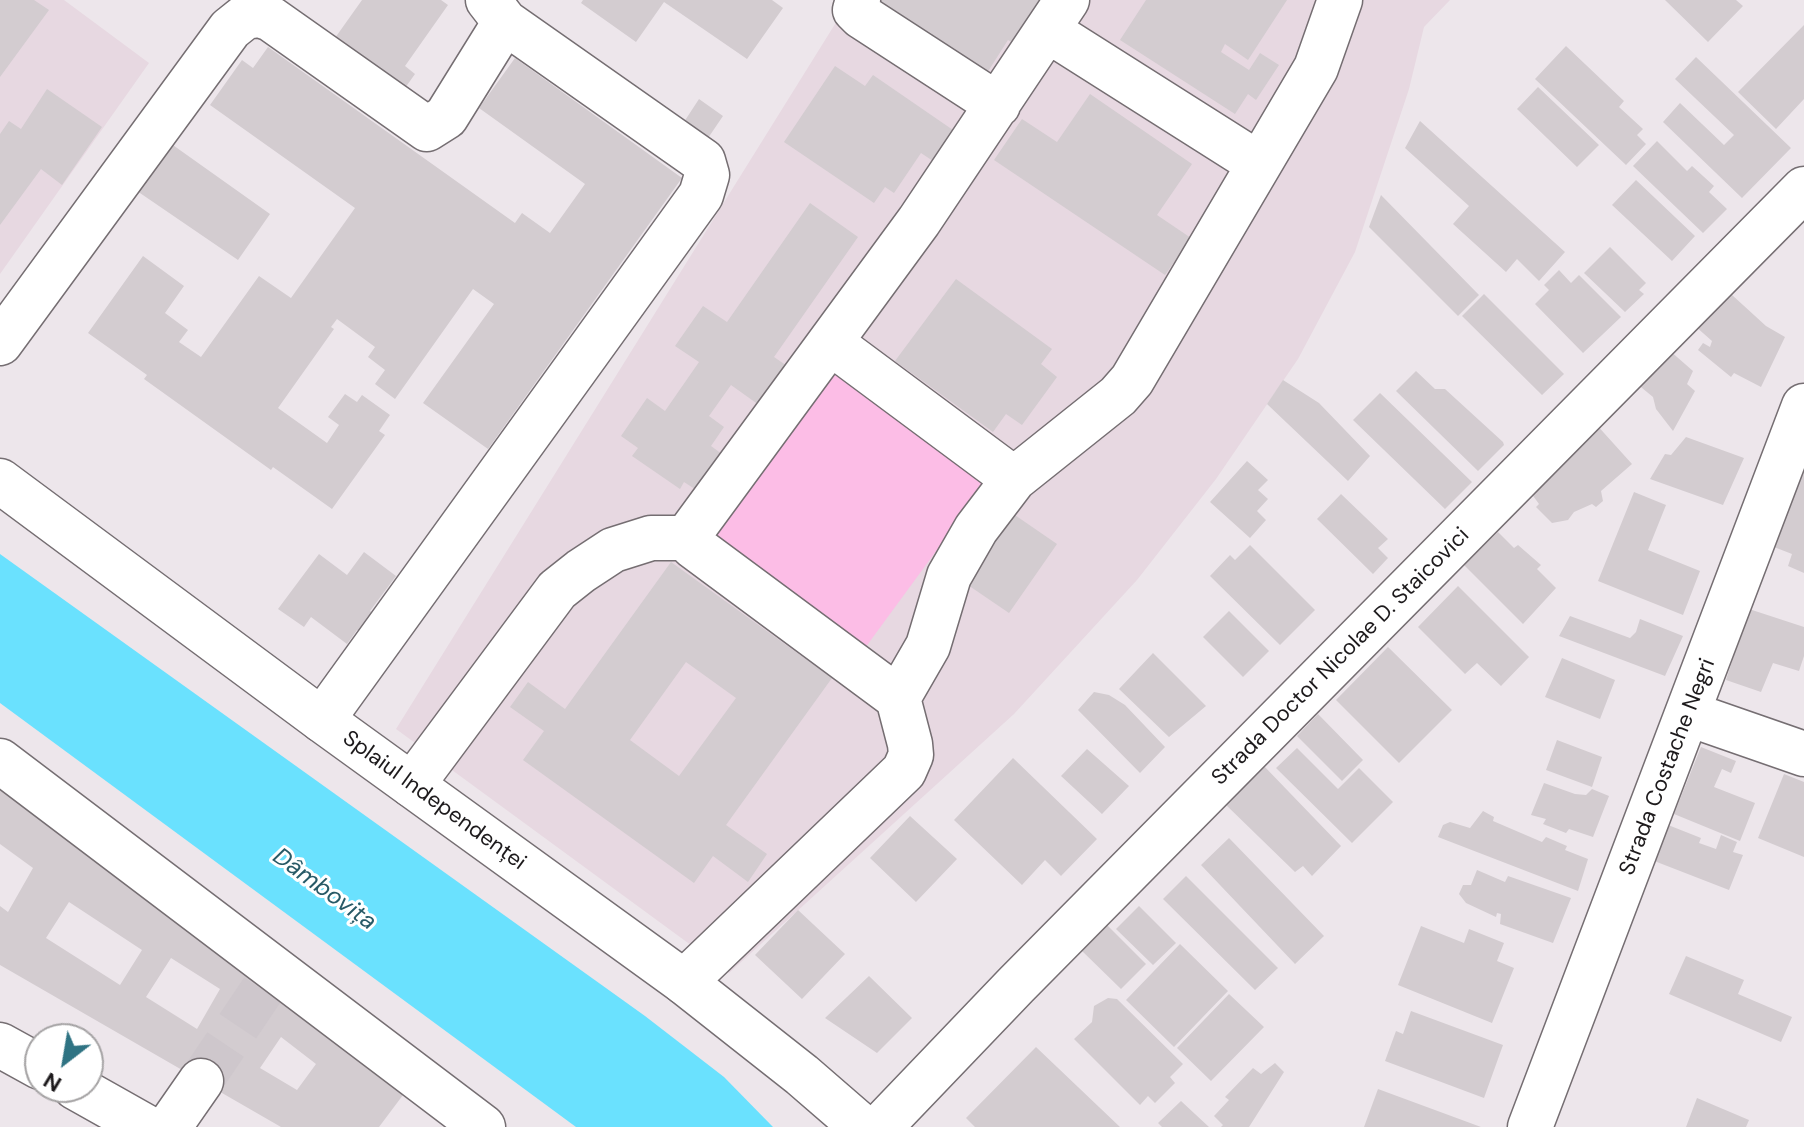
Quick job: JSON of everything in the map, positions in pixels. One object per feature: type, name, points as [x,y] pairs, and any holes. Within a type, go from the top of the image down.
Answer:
[{"type":"street","points":[[858,0],[855,10],[861,16],[998,105]]},
{"type":"street","points":[[898,698],[928,646],[949,576],[976,529],[1014,479],[1118,396],[1132,380],[1316,68],[1340,0]]},
{"type":"street","points":[[0,343],[230,29],[245,17],[259,15],[271,19],[427,129],[446,117],[497,11],[703,161],[707,175],[701,195],[322,720]]},
{"type":"street","points":[[684,982],[904,771],[911,755],[898,698],[693,546],[689,538],[691,529],[919,221],[1058,15],[1259,164]]},
{"type":"street","name":"Strada Doctor Nicolae D. Staicovici","points":[[880,1127],[1027,973],[1804,189]]},
{"type":"street","points":[[831,343],[1014,479]]},
{"type":"street","name":"Strada Costache Negri","points":[[1530,1127],[1804,406]]},
{"type":"street","name":"Splaiul Independenței","points":[[0,481],[322,720],[684,982],[802,1075],[862,1127]]},
{"type":"street","points":[[412,785],[557,590],[613,550],[651,538],[689,538]]},
{"type":"street","points":[[1689,714],[1804,754]]},
{"type":"street","points":[[0,761],[272,975],[483,1127]]},
{"type":"street","points":[[0,1045],[24,1058]]},
{"type":"street","points":[[169,1127],[201,1081]]},
{"type":"street","points":[[103,1103],[146,1127]]},
{"type":"shaded area","points":[[0,0],[64,0],[149,63],[0,274]]},
{"type":"shaded area","points":[[850,0],[1450,0],[1424,27],[1409,89],[1355,252],[1298,359],[1216,479],[1137,580],[1014,714],[729,973],[396,729]]},
{"type":"shaded area","points":[[836,368],[989,479],[865,648],[712,536]]},
{"type":"water","name":"Dâmbovița","points":[[0,554],[645,1016],[724,1077],[773,1127],[576,1127],[0,703]]},
{"type":"building","points":[[0,0],[34,0],[49,10],[0,77]]},
{"type":"building","points":[[362,0],[441,0],[448,5],[405,66],[415,74],[405,88],[335,38]]},
{"type":"building","points":[[583,0],[772,0],[783,8],[747,59],[664,2],[636,42],[581,3]]},
{"type":"building","points":[[870,0],[1045,0],[1017,45],[1008,40],[987,73]]},
{"type":"building","points":[[1146,0],[1287,0],[1248,60],[1225,44],[1221,52],[1249,70],[1260,53],[1279,65],[1256,100],[1248,94],[1235,114],[1120,40]]},
{"type":"building","points":[[1665,0],[1736,0],[1743,6],[1708,42]]},
{"type":"building","points":[[1804,25],[1804,99],[1776,129],[1738,92]]},
{"type":"building","points":[[1566,46],[1624,101],[1619,107],[1643,129],[1637,135],[1646,144],[1626,165],[1535,79]]},
{"type":"building","points":[[268,47],[515,223],[522,213],[550,233],[585,184],[479,108],[515,58],[682,178],[488,449],[423,403],[494,304],[473,289],[395,399],[375,384],[385,370],[368,357],[375,347],[337,319],[331,327],[334,329],[278,408],[327,443],[339,425],[328,417],[345,394],[357,402],[362,395],[390,415],[379,431],[385,435],[332,509],[273,467],[271,470],[144,379],[147,375],[88,333],[143,256],[184,286],[165,313],[188,330],[179,342],[201,357],[259,276],[291,298],[355,208],[210,105],[242,60],[253,68]]},
{"type":"building","points":[[1696,57],[1791,148],[1742,198],[1663,122],[1680,103],[1724,145],[1734,135],[1675,79]]},
{"type":"building","points":[[835,66],[865,86],[873,75],[953,130],[933,161],[921,153],[894,193],[885,187],[874,203],[784,142]]},
{"type":"building","points":[[1538,87],[1599,145],[1577,167],[1517,109]]},
{"type":"building","points":[[47,89],[102,127],[62,185],[41,169],[0,225],[0,134],[9,121],[21,129]]},
{"type":"building","points":[[1090,94],[1192,164],[1157,215],[1191,238],[1165,275],[994,160],[1022,119],[1057,142]]},
{"type":"building","points":[[699,99],[723,116],[706,141],[682,125]]},
{"type":"building","points":[[1420,121],[1565,252],[1539,281],[1517,259],[1506,272],[1453,224],[1469,206],[1405,148]]},
{"type":"building","points":[[1657,141],[1687,171],[1692,166],[1714,186],[1709,192],[1727,209],[1703,233],[1633,166]]},
{"type":"building","points":[[170,143],[270,214],[238,260],[137,191]]},
{"type":"building","points":[[1636,180],[1695,236],[1672,261],[1612,205]]},
{"type":"building","points":[[1381,195],[1479,295],[1458,316],[1369,227]]},
{"type":"building","points":[[810,203],[858,237],[774,357],[793,370],[766,410],[731,385],[709,416],[724,427],[711,446],[726,457],[701,493],[684,482],[680,489],[632,456],[638,448],[621,436],[647,398],[665,411],[699,362],[675,346],[703,306],[727,322]]},
{"type":"building","points":[[1610,247],[1646,283],[1639,290],[1644,294],[1625,312],[1584,273]]},
{"type":"building","points":[[1559,270],[1571,283],[1579,275],[1621,317],[1583,353],[1535,304],[1549,290],[1544,285]]},
{"type":"building","points":[[956,279],[1052,349],[1041,364],[1057,377],[1022,425],[1006,414],[993,432],[895,361]]},
{"type":"building","points":[[1720,284],[1766,326],[1785,337],[1761,387],[1734,373],[1731,377],[1698,350],[1703,343],[1710,347],[1712,341],[1686,318]]},
{"type":"building","points":[[1484,294],[1564,374],[1542,395],[1462,316]]},
{"type":"building","points":[[1669,350],[1693,371],[1687,384],[1695,391],[1673,431],[1656,409],[1653,397],[1636,383]]},
{"type":"building","points":[[1416,371],[1435,389],[1445,389],[1503,442],[1504,445],[1478,471],[1396,391]]},
{"type":"building","points":[[1283,380],[1319,403],[1370,456],[1348,481],[1267,404]]},
{"type":"building","points":[[1380,393],[1472,482],[1445,509],[1353,420]]},
{"type":"building","points":[[1595,423],[1632,464],[1601,491],[1603,501],[1596,507],[1592,504],[1574,512],[1568,520],[1552,523],[1536,507],[1539,504],[1531,493]]},
{"type":"building","points":[[1686,437],[1744,458],[1723,505],[1650,479],[1665,454],[1671,455]]},
{"type":"building","points":[[1247,461],[1268,480],[1258,490],[1268,499],[1257,511],[1266,520],[1250,538],[1210,502]]},
{"type":"building","points":[[1804,467],[1804,573],[1788,566],[1792,554],[1774,547]]},
{"type":"building","points":[[1634,492],[1666,505],[1648,550],[1700,571],[1683,615],[1598,581]]},
{"type":"building","points":[[1341,494],[1388,539],[1378,548],[1388,558],[1373,574],[1317,519]]},
{"type":"building","points":[[1009,511],[1057,544],[1009,613],[962,581]]},
{"type":"building","points":[[1498,532],[1514,548],[1518,545],[1541,565],[1537,569],[1556,588],[1523,624],[1464,565]]},
{"type":"building","points":[[1250,545],[1315,610],[1280,645],[1210,576],[1230,555],[1235,560]]},
{"type":"building","points":[[364,552],[396,576],[370,611],[379,618],[366,636],[357,630],[347,644],[311,617],[304,627],[278,609],[319,554],[347,575]]},
{"type":"building","points":[[671,562],[832,678],[726,825],[767,854],[748,882],[713,856],[694,883],[523,760],[544,731],[510,707],[528,682],[565,709]],"holes":[[[686,662],[736,698],[679,776],[630,740]]]},
{"type":"building","points":[[1458,586],[1529,657],[1501,686],[1477,663],[1465,674],[1418,627]]},
{"type":"building","points":[[1749,609],[1804,627],[1804,656],[1799,671],[1773,663],[1761,692],[1726,680]]},
{"type":"building","points":[[1229,611],[1269,651],[1243,677],[1203,637]]},
{"type":"building","points":[[1570,616],[1630,638],[1636,632],[1640,619],[1683,636],[1665,676],[1559,636]]},
{"type":"building","points":[[1388,647],[1452,710],[1399,763],[1336,700]]},
{"type":"building","points":[[1153,653],[1206,706],[1169,737],[1119,689]]},
{"type":"building","points":[[1562,658],[1615,680],[1600,719],[1545,697]]},
{"type":"building","points":[[1094,692],[1109,695],[1125,705],[1165,747],[1140,773],[1078,710]]},
{"type":"building","points":[[1318,714],[1363,760],[1342,781],[1297,736]]},
{"type":"building","points":[[1557,740],[1602,757],[1592,787],[1546,770]]},
{"type":"building","points":[[1701,747],[1736,761],[1731,773],[1722,769],[1714,787],[1755,803],[1740,841],[1674,814]]},
{"type":"building","points":[[1297,748],[1338,789],[1359,768],[1393,802],[1352,843],[1276,768]]},
{"type":"building","points":[[1087,749],[1129,786],[1102,814],[1061,776]]},
{"type":"building","points":[[1013,758],[1097,839],[1061,876],[1045,860],[1022,885],[954,820]]},
{"type":"building","points":[[1263,765],[1341,846],[1312,876],[1303,866],[1295,872],[1224,803]]},
{"type":"building","points":[[1784,774],[1804,782],[1804,857],[1758,838]]},
{"type":"building","points":[[0,780],[409,1087],[379,1127],[281,1127],[0,965],[0,906],[8,912],[33,868],[0,844]],"holes":[[[69,902],[142,950],[120,985],[46,938]],[[171,958],[220,989],[197,1029],[146,997]],[[281,1037],[316,1064],[297,1090],[260,1068]]]},
{"type":"building","points":[[1544,783],[1575,794],[1586,795],[1592,789],[1609,796],[1593,837],[1569,829],[1566,833],[1543,824],[1546,819],[1531,815]]},
{"type":"building","points":[[1483,811],[1494,817],[1493,821],[1542,842],[1546,837],[1567,846],[1565,850],[1588,859],[1578,891],[1438,837],[1443,825],[1450,822],[1470,828]]},
{"type":"building","points":[[910,816],[957,859],[916,902],[870,858]]},
{"type":"building","points":[[1658,821],[1701,838],[1699,843],[1716,849],[1721,835],[1737,842],[1733,852],[1743,855],[1729,890],[1644,857]]},
{"type":"building","points":[[1229,838],[1324,936],[1295,964],[1201,865]]},
{"type":"building","points":[[1477,870],[1505,882],[1508,876],[1571,898],[1553,943],[1500,924],[1501,914],[1497,913],[1496,917],[1466,903],[1459,894],[1463,885],[1471,885]]},
{"type":"building","points":[[1186,876],[1278,968],[1255,990],[1163,899]]},
{"type":"building","points":[[1139,906],[1176,943],[1153,965],[1116,929]]},
{"type":"building","points":[[798,910],[845,954],[802,999],[755,955]]},
{"type":"building","points":[[1107,925],[1146,964],[1121,989],[1081,950]]},
{"type":"building","points":[[1421,926],[1464,943],[1469,929],[1504,943],[1497,961],[1514,968],[1492,1023],[1398,985]]},
{"type":"building","points":[[1180,944],[1228,991],[1174,1047],[1126,1000]]},
{"type":"building","points":[[1686,956],[1744,980],[1738,994],[1792,1017],[1781,1042],[1669,994]]},
{"type":"building","points":[[869,976],[912,1018],[877,1053],[825,1018]]},
{"type":"building","points":[[1229,994],[1264,1027],[1211,1081],[1177,1048]]},
{"type":"building","points":[[1108,998],[1117,999],[1183,1064],[1170,1077],[1175,1083],[1155,1103],[1148,1096],[1140,1105],[1074,1039],[1092,1022],[1094,1006]]},
{"type":"building","points":[[1411,1011],[1503,1045],[1484,1098],[1385,1061],[1396,1031],[1403,1034]]},
{"type":"building","points":[[1036,1047],[1120,1127],[975,1127],[966,1118]]},
{"type":"building","points":[[1275,1063],[1284,1072],[1249,1127],[1221,1127],[1223,1125],[1214,1116],[1229,1100],[1225,1097],[1253,1068],[1261,1074]]},
{"type":"building","points":[[1378,1089],[1481,1127],[1364,1127]]},
{"type":"building","points":[[1697,1098],[1749,1120],[1746,1127],[1686,1127]]},
{"type":"building","points":[[1181,1101],[1209,1127],[1162,1127],[1158,1123]]},
{"type":"tunnel","points":[[201,1081],[269,980]]}]
